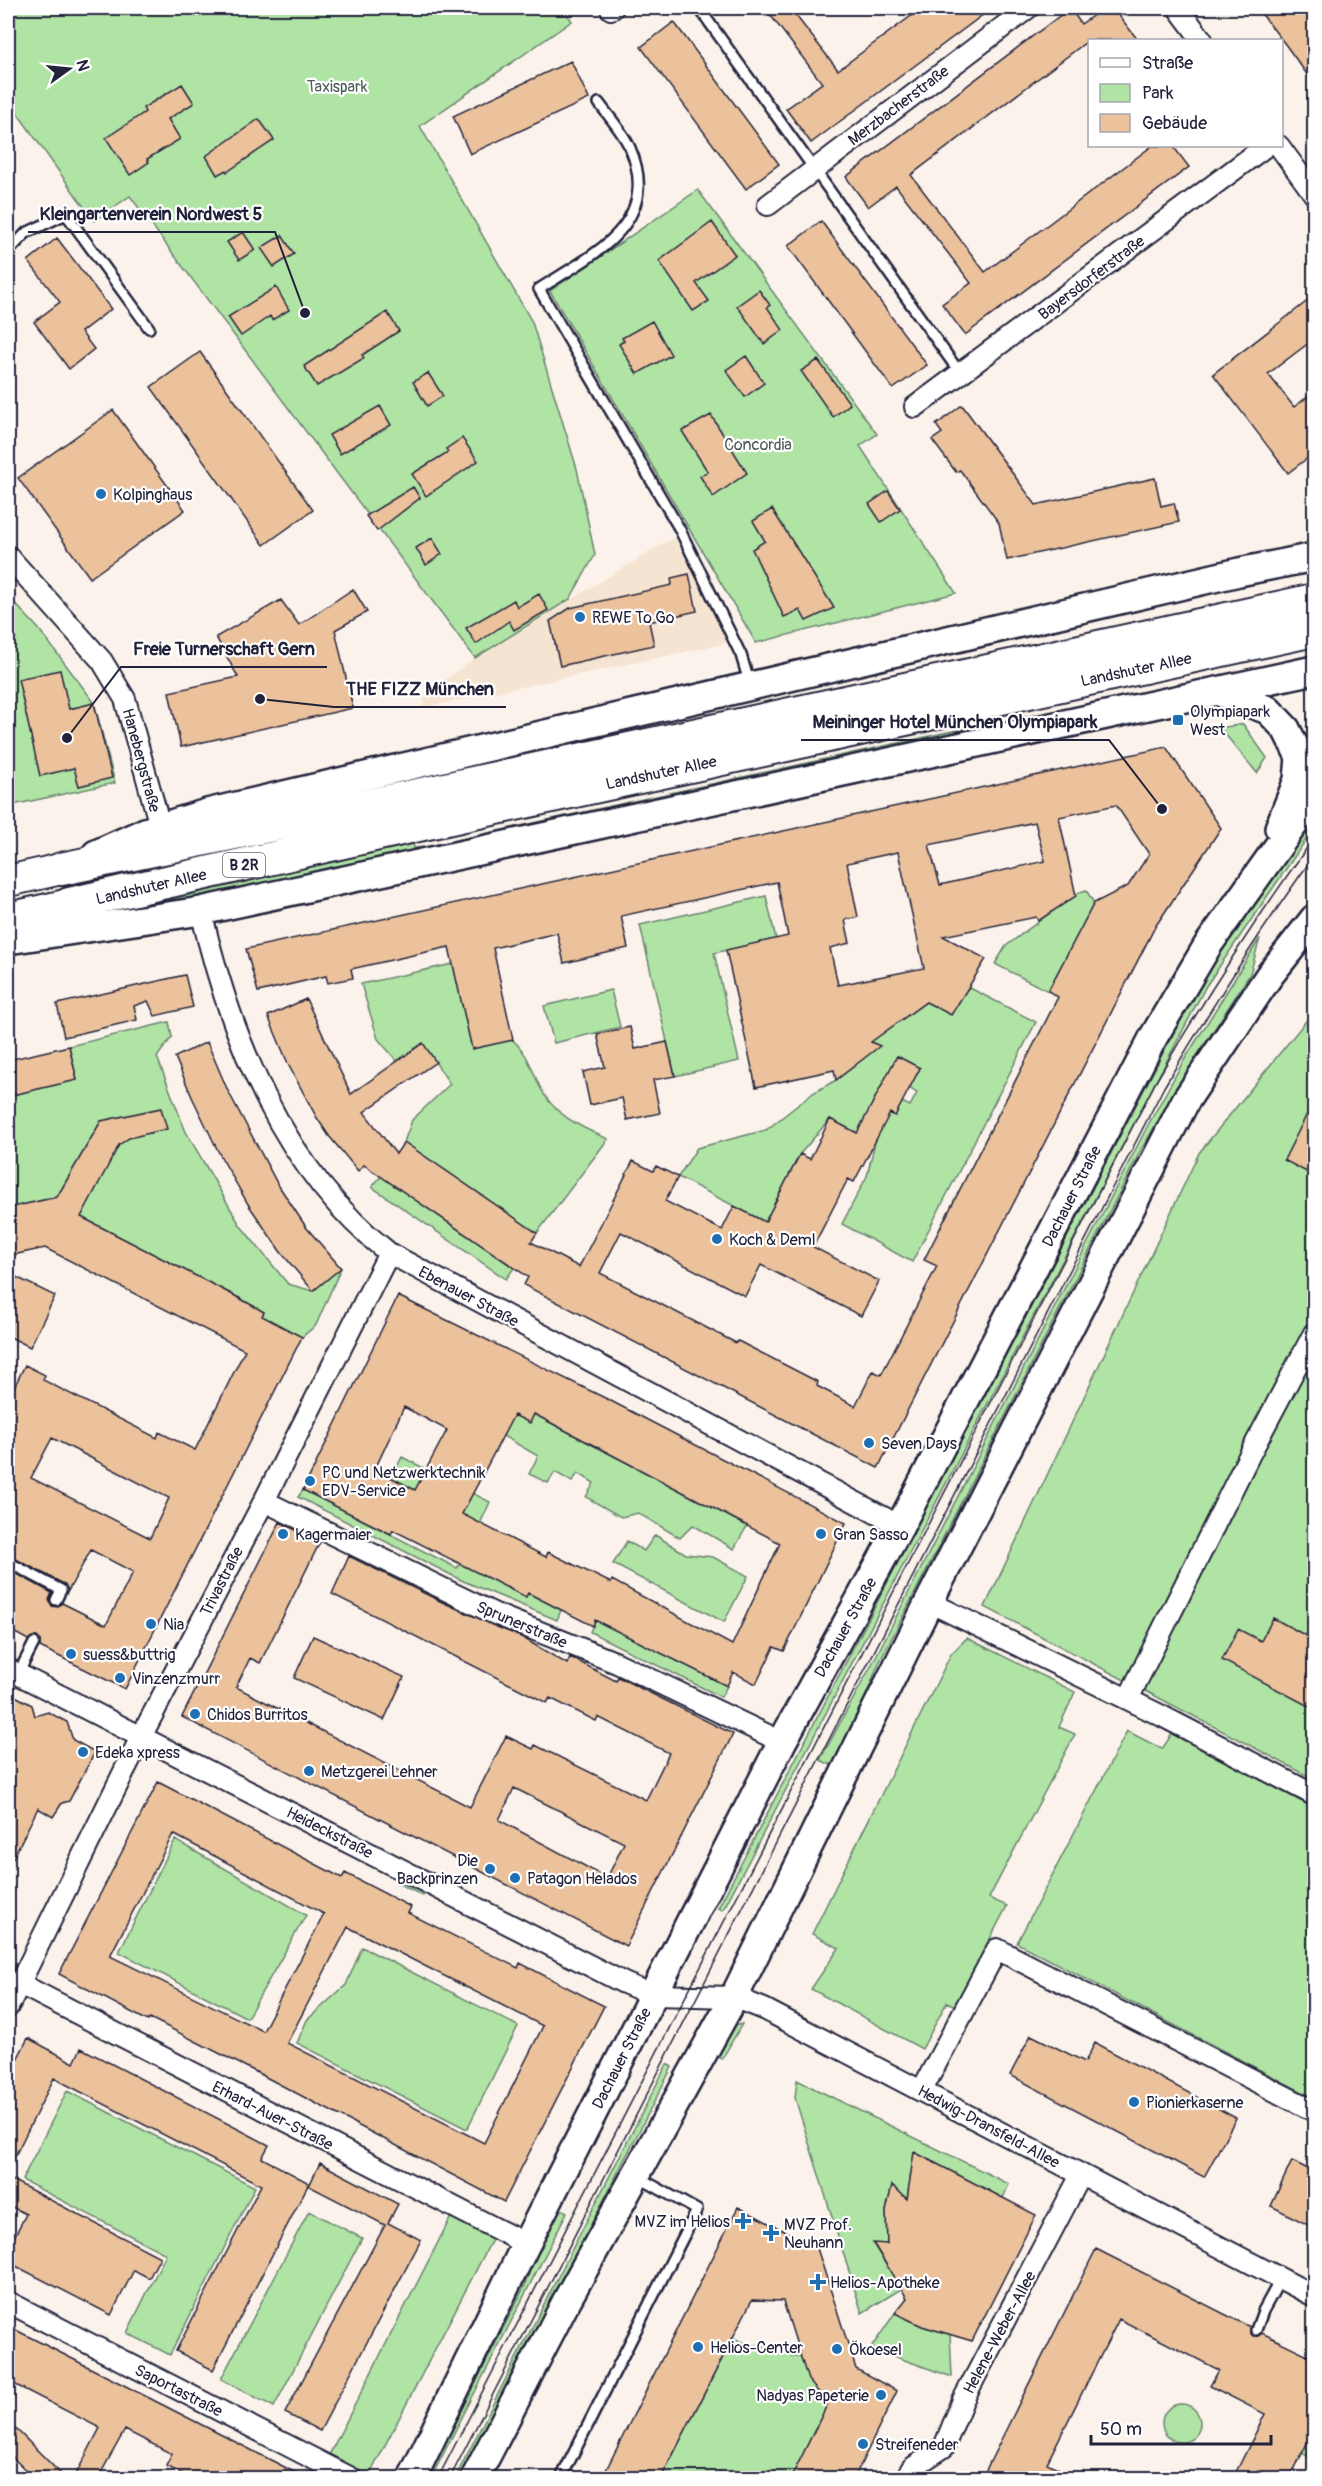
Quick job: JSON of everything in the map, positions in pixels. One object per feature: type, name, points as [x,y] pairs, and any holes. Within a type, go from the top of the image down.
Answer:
[{"type":"highway","name":"Landshuter Allee","points":[[61,869],[413,796],[1314,600]]},
{"type":"highway","name":"Landshuter Allee","points":[[69,904],[419,825],[1314,630]]},
{"type":"main road","name":"Landshuter Allee","points":[[8,881],[61,869],[160,826],[230,807],[1239,572],[1314,557]]},
{"type":"main road","name":"Landshuter Allee","points":[[8,940],[201,911],[1314,670]]},
{"type":"main road","points":[[1216,691],[1268,710],[1286,729],[1300,757],[1298,780],[1265,863]]},
{"type":"main road","name":"Dachauer Straße","points":[[411,2478],[526,2244],[783,1742],[900,1526],[1155,1035],[1208,945],[1314,796]]},
{"type":"main road","name":"Landshuter Allee","points":[[8,918],[69,904]]},
{"type":"main road","points":[[475,2478],[567,2300],[734,1997],[929,1602],[1186,1100],[1269,976],[1314,919]]},
{"type":"street","name":"Merzbacherstraße","points":[[768,204],[1028,8]]},
{"type":"street","points":[[1178,8],[1201,39]]},
{"type":"street","name":"Bayersdorferstraße","points":[[915,407],[1265,147]]},
{"type":"street","points":[[1280,147],[1314,194]]},
{"type":"street","name":"Hanebergstraße","points":[[8,556],[102,660],[125,699],[160,826]]},
{"type":"street","name":"Ebenauer Straße","points":[[201,911],[229,1016],[257,1079],[289,1141],[332,1200],[362,1233],[389,1254],[900,1526]]},
{"type":"street","name":"Trivastraße","points":[[8,2007],[78,1861],[389,1254]]},
{"type":"street","points":[[1128,1699],[1250,1454],[1314,1333]]},
{"type":"street","name":"Sprunerstraße","points":[[264,1501],[495,1614],[617,1663],[783,1742]]},
{"type":"street","points":[[929,1602],[1128,1699],[1314,1795]]},
{"type":"street","name":"Heideckstraße","points":[[13,1672],[142,1735],[624,1983],[653,1995]]},
{"type":"street","points":[[922,2090],[997,1949],[1314,2111]]},
{"type":"street","name":"Erhard-Auer-Straße","points":[[20,1984],[526,2244]]},
{"type":"street","name":"Hedwig-Dransfeld-Allee","points":[[653,1995],[734,1997],[764,2009],[1314,2296]]},
{"type":"street","name":"Helene-Weber-Allee","points":[[906,2478],[912,2468],[944,2447],[963,2400],[1081,2175]]},
{"type":"street","name":"Saportastraße","points":[[8,2302],[351,2478]]},
{"type":"lane","points":[[699,8],[960,373]]},
{"type":"lane","points":[[599,103],[629,146],[636,165],[637,200],[621,232],[607,246],[540,289],[679,528],[741,655],[750,685]]},
{"type":"lane","points":[[8,252],[26,233],[66,213],[149,328]]},
{"type":"lane","points":[[8,1562],[61,1590],[56,1600]]},
{"type":"lane","points":[[13,1672],[34,1643]]},
{"type":"lane","points":[[561,2478],[697,2210],[636,2176]]},
{"type":"lane","points":[[1256,2330],[1263,2311],[1281,2278]]},
{"type":"shaded area","points":[[674,537],[732,642],[422,708],[426,693],[475,658]]},
{"type":"green space","name":"Taxispark","points":[[8,8],[563,8],[572,21],[420,126],[532,322],[577,469],[595,555],[570,599],[475,658],[130,196],[94,221],[8,100]]},
{"type":"green space","points":[[8,125],[12,133],[13,205],[8,210]]},
{"type":"green space","name":"Concordia","points":[[698,190],[877,434],[860,446],[956,593],[756,643],[550,291]]},
{"type":"green space","points":[[8,596],[38,628],[94,702],[115,783],[8,806]]},
{"type":"green space","points":[[1243,724],[1267,758],[1257,773],[1220,728]]},
{"type":"green space","points":[[966,728],[931,743],[354,871],[170,903],[166,898],[413,844],[414,848],[425,847]]},
{"type":"green space","points":[[1314,816],[1314,828],[1206,986],[723,1910],[718,1908],[1201,980],[1270,875]]},
{"type":"green space","points":[[1086,890],[1094,903],[1048,991],[995,964],[1006,946],[1075,894]]},
{"type":"green space","points":[[766,896],[776,939],[714,953],[739,1061],[675,1076],[640,925]]},
{"type":"green space","points":[[1260,938],[1250,974],[1190,1067],[1142,1148],[878,1665],[847,1744],[833,1766],[820,1760],[870,1668],[1148,1125],[1183,1062]]},
{"type":"green space","points":[[453,964],[472,1048],[513,1040],[526,1056],[539,1085],[551,1104],[577,1124],[608,1139],[537,1233],[404,1142],[412,1120],[450,1084],[423,1044],[397,1061],[378,1039],[361,984]]},
{"type":"green space","points":[[968,987],[1036,1022],[912,1262],[842,1224],[867,1176],[875,1142],[830,1119],[800,1154],[765,1222],[678,1177],[697,1148],[766,1130],[813,1093],[856,1065],[872,1041],[926,1002],[951,1014]],"holes":[[[897,1056],[920,1068],[909,1088],[917,1093],[910,1106],[902,1102],[895,1116],[872,1104]]]},
{"type":"green space","points":[[611,990],[620,1027],[554,1043],[544,1006]]},
{"type":"green space","points":[[1314,1011],[1314,1779],[985,1607],[1199,1153]]},
{"type":"green space","points":[[169,1022],[172,1037],[157,1057],[186,1132],[240,1225],[288,1284],[313,1291],[341,1268],[316,1325],[302,1337],[262,1316],[264,1312],[239,1298],[47,1199],[8,1208],[8,1096],[77,1080],[69,1046]]},
{"type":"green space","points":[[381,1176],[514,1268],[506,1279],[372,1187]]},
{"type":"green space","points":[[512,1414],[530,1422],[534,1414],[747,1526],[734,1549],[693,1525],[680,1538],[638,1513],[621,1517],[586,1497],[594,1483],[578,1473],[572,1482],[555,1472],[548,1483],[529,1474],[538,1456],[503,1436]]},
{"type":"green space","points":[[402,1457],[490,1502],[480,1524],[391,1478]]},
{"type":"green space","points":[[303,1490],[457,1568],[460,1564],[525,1597],[528,1593],[561,1610],[557,1620],[461,1580],[298,1497]]},
{"type":"green space","points":[[655,1535],[686,1554],[713,1557],[748,1576],[724,1622],[613,1564],[627,1541],[644,1551]]},
{"type":"green space","points":[[595,1620],[727,1686],[721,1697],[590,1632]]},
{"type":"green space","points":[[967,1638],[1075,1692],[1059,1727],[1075,1734],[989,1898],[1007,1906],[955,2006],[947,2002],[922,2049],[811,1989],[839,1948],[812,1934],[951,1654]]},
{"type":"green space","points":[[1127,1731],[1162,1749],[1172,1734],[1314,1808],[1314,2098],[1017,1943]]},
{"type":"green space","points":[[175,1840],[306,1915],[247,2018],[119,1952]]},
{"type":"green space","points":[[398,1877],[425,1891],[423,1896],[395,1882]]},
{"type":"green space","points":[[362,1947],[518,2026],[467,2129],[297,2043],[307,2020],[346,1985]]},
{"type":"green space","points":[[742,2024],[722,2059],[716,2055],[734,2026]]},
{"type":"green space","points":[[667,2064],[672,2067],[461,2478],[455,2478]]},
{"type":"green space","points":[[797,2080],[1009,2184],[1003,2198],[915,2153],[907,2199],[892,2186],[886,2211],[887,2244],[873,2244],[901,2289],[862,2313],[795,2098]]},
{"type":"green space","points":[[67,2091],[255,2187],[170,2355],[127,2333],[166,2254],[22,2180]]},
{"type":"green space","points":[[556,2206],[567,2212],[431,2478],[428,2478],[525,2285],[538,2246]]},
{"type":"green space","points":[[455,2209],[497,2230],[368,2478],[351,2478],[324,2465]]},
{"type":"green space","points":[[309,2211],[362,2238],[274,2407],[221,2379]]},
{"type":"green space","points":[[895,2313],[922,2326],[950,2334],[952,2377],[871,2348]]},
{"type":"green space","points":[[733,2338],[750,2345],[785,2347],[791,2356],[801,2356],[832,2396],[791,2478],[661,2478]]},
{"type":"green space","points":[[1181,2404],[1194,2410],[1200,2423],[1194,2436],[1181,2442],[1168,2436],[1162,2423],[1168,2410]]},
{"type":"green space","points":[[1314,2429],[1314,2460],[1302,2453]]},
{"type":"building","points":[[765,8],[790,8],[838,70],[922,8],[992,8],[811,143],[786,109],[822,83]]},
{"type":"building","points":[[1070,8],[1081,24],[1104,8],[1113,8],[1137,39],[1088,39],[911,175],[985,272],[1151,147],[1174,147],[1189,167],[965,335],[942,304],[971,283],[896,186],[868,207],[846,177]]},
{"type":"building","points":[[1257,8],[1314,8],[1314,84],[1283,39]]},
{"type":"building","points":[[674,22],[779,164],[746,189],[641,47]]},
{"type":"building","points":[[571,61],[589,99],[470,154],[453,116]]},
{"type":"building","points":[[182,84],[194,103],[168,119],[180,139],[147,159],[149,162],[130,175],[106,138],[145,112],[143,108]]},
{"type":"building","points":[[259,119],[274,140],[227,172],[226,170],[217,175],[206,156]]},
{"type":"building","points":[[821,221],[927,365],[893,389],[788,246]]},
{"type":"building","points":[[712,222],[735,255],[696,283],[709,301],[693,311],[659,261]]},
{"type":"building","points":[[243,232],[255,250],[239,260],[227,242]]},
{"type":"building","points":[[282,235],[294,254],[274,267],[261,248]]},
{"type":"building","points":[[57,238],[111,309],[81,332],[94,349],[69,369],[34,322],[60,302],[28,261]]},
{"type":"building","points":[[276,287],[289,310],[272,320],[270,316],[241,336],[228,317]]},
{"type":"building","points":[[759,290],[770,305],[767,307],[783,330],[764,344],[737,306]]},
{"type":"building","points":[[1314,296],[1314,339],[1268,374],[1294,407],[1314,392],[1314,453],[1288,473],[1213,374]]},
{"type":"building","points":[[387,312],[399,331],[362,355],[364,358],[317,386],[304,366]]},
{"type":"building","points":[[652,321],[671,355],[637,374],[619,344],[624,341],[622,338]]},
{"type":"building","points":[[200,352],[313,510],[264,545],[151,387]]},
{"type":"building","points":[[746,356],[764,383],[745,397],[726,370]]},
{"type":"building","points":[[818,360],[850,404],[833,417],[801,371]]},
{"type":"building","points":[[428,373],[443,396],[427,406],[413,382]]},
{"type":"building","points":[[962,405],[1036,505],[1155,478],[1161,506],[1174,503],[1179,522],[1007,560],[999,523],[960,470],[956,472],[932,440],[942,433],[936,425]]},
{"type":"building","points":[[380,406],[391,425],[340,454],[329,435]]},
{"type":"building","name":"Kolpinghaus","points":[[113,410],[185,510],[90,578],[18,478]]},
{"type":"building","points":[[711,415],[747,473],[713,497],[700,476],[708,472],[682,431]]},
{"type":"building","points":[[462,438],[478,461],[426,496],[412,474],[448,452],[446,449]]},
{"type":"building","points":[[413,487],[420,498],[377,531],[366,516]]},
{"type":"building","points":[[888,491],[900,509],[881,522],[869,504]]},
{"type":"building","points":[[772,509],[834,608],[806,621],[800,610],[784,617],[752,549],[765,541],[753,521]]},
{"type":"building","points":[[432,538],[442,554],[426,565],[416,548]]},
{"type":"building","points":[[689,574],[697,611],[649,622],[654,645],[560,666],[550,621],[570,608],[672,585],[671,578]]},
{"type":"building","points":[[353,589],[367,612],[335,630],[353,708],[181,747],[169,692],[238,677],[216,637],[281,600],[299,625]]},
{"type":"building","points":[[539,594],[548,610],[514,630],[509,621],[476,644],[466,628],[514,600],[517,607]]},
{"type":"building","points":[[60,670],[69,709],[94,703],[112,778],[79,786],[74,768],[40,776],[18,679]]},
{"type":"building","points":[[1166,747],[1221,828],[1155,927],[878,1468],[524,1285],[528,1277],[364,1165],[358,1171],[317,1118],[289,1066],[268,1016],[306,999],[351,1094],[423,1043],[436,1062],[364,1112],[396,1154],[404,1142],[537,1233],[531,1242],[579,1267],[633,1161],[653,1171],[656,1166],[678,1177],[665,1201],[722,1230],[734,1206],[765,1222],[800,1154],[810,1159],[830,1119],[857,1133],[897,1056],[920,1068],[895,1116],[890,1113],[854,1182],[848,1179],[813,1247],[879,1281],[861,1316],[761,1265],[745,1296],[621,1232],[600,1273],[818,1382],[817,1386],[855,1406],[873,1371],[881,1375],[937,1266],[924,1260],[1058,997],[1048,991],[1094,903],[1128,886],[1149,854],[1116,805],[1059,817],[1076,896],[1038,921],[1036,917],[943,936],[986,959],[951,1015],[926,1002],[871,1042],[880,1046],[836,1080],[834,1070],[756,1087],[726,950],[788,936],[777,882],[621,916],[628,948],[564,963],[557,933],[493,948],[513,1040],[472,1049],[449,947],[351,969],[353,978],[328,983],[326,976],[258,992],[246,949]],"holes":[[[1035,822],[1045,861],[940,885],[929,845]],[[898,852],[924,968],[838,985],[830,948],[850,943],[845,920],[858,917],[847,863]]]},
{"type":"building","points":[[185,975],[193,1007],[155,1016],[148,1001],[134,1006],[137,1020],[64,1037],[57,1004]]},
{"type":"building","points":[[630,1027],[635,1049],[667,1042],[675,1076],[653,1080],[660,1113],[627,1120],[622,1098],[590,1105],[583,1072],[605,1067],[597,1034]]},
{"type":"building","points":[[207,1042],[228,1091],[277,1183],[306,1227],[341,1268],[313,1291],[280,1251],[248,1204],[220,1155],[192,1097],[175,1057]]},
{"type":"building","points":[[69,1046],[77,1080],[8,1096],[8,1060]]},
{"type":"building","points":[[1314,1100],[1314,1176],[1284,1160]]},
{"type":"building","points":[[161,1108],[167,1129],[129,1138],[119,1145],[81,1217],[239,1298],[264,1312],[262,1316],[302,1337],[125,1689],[40,1647],[40,1640],[37,1637],[28,1640],[8,1629],[8,1569],[52,1593],[49,1600],[52,1606],[57,1607],[62,1603],[106,1625],[133,1572],[91,1550],[68,1591],[64,1584],[8,1555],[8,1400],[25,1365],[45,1375],[43,1380],[157,1438],[159,1432],[195,1450],[245,1350],[45,1248],[8,1256],[8,1208],[57,1197],[101,1121]],"holes":[[[52,1438],[169,1498],[150,1538],[31,1478]]]},
{"type":"building","points":[[12,1275],[55,1296],[30,1347],[8,1336],[8,1285]]},
{"type":"building","points":[[398,1296],[609,1400],[846,1523],[784,1651],[774,1647],[756,1684],[733,1672],[727,1686],[595,1620],[593,1626],[528,1593],[526,1597],[393,1530],[391,1534],[303,1490]],"holes":[[[404,1407],[447,1430],[415,1490],[375,1469]],[[534,1414],[780,1543],[732,1645],[612,1580],[611,1583],[548,1552],[546,1557],[462,1514],[514,1415],[530,1423]]]},
{"type":"building","points":[[280,1522],[320,1542],[260,1663],[250,1658],[236,1687],[470,1807],[506,1736],[533,1749],[535,1745],[646,1800],[669,1753],[598,1717],[596,1721],[550,1698],[547,1703],[332,1594],[349,1556],[440,1601],[523,1638],[567,1664],[570,1657],[616,1681],[618,1677],[733,1734],[626,1946],[182,1717]],"holes":[[[514,1788],[624,1843],[607,1878],[499,1820]]]},
{"type":"building","points":[[1273,1618],[1314,1640],[1314,1709],[1222,1660],[1238,1629],[1261,1641]]},
{"type":"building","points":[[313,1636],[404,1677],[384,1720],[294,1678]]},
{"type":"building","points":[[8,1692],[32,1705],[35,1716],[48,1712],[67,1722],[73,1740],[95,1752],[69,1801],[62,1803],[53,1817],[38,1808],[8,1868]]},
{"type":"building","points":[[158,1782],[342,1878],[345,1873],[411,1907],[408,1913],[518,1968],[520,1963],[604,2006],[504,2202],[256,2072],[150,2018],[148,2021],[59,1974]],"holes":[[[173,1834],[324,1914],[263,2031],[110,1956]],[[348,1927],[543,2026],[484,2143],[287,2043]]]},
{"type":"building","name":"Pionierkaserne","points":[[1031,2035],[1085,2062],[1095,2043],[1236,2118],[1204,2177],[1010,2075]]},
{"type":"building","points":[[28,2038],[74,2063],[81,2048],[269,2145],[262,2158],[309,2183],[213,2370],[176,2351],[261,2185],[54,2078],[8,2170],[8,2077]]},
{"type":"building","points":[[914,2152],[1036,2215],[972,2341],[922,2326],[895,2313],[907,2298],[873,2243],[887,2244],[886,2211],[892,2185],[907,2199]]},
{"type":"building","points":[[1292,2161],[1314,2172],[1314,2228],[1271,2206]]},
{"type":"building","points":[[320,2163],[398,2204],[388,2223],[421,2240],[320,2431],[285,2413],[385,2225],[309,2186]]},
{"type":"building","points":[[8,2178],[160,2257],[149,2278],[134,2270],[111,2315],[8,2262],[8,2249],[26,2214],[8,2205]]},
{"type":"building","name":"Helios-Center","points":[[738,2207],[817,2248],[856,2369],[897,2391],[854,2478],[791,2478],[828,2403],[808,2380],[783,2301],[752,2300],[661,2478],[602,2478]]},
{"type":"building","points":[[1096,2249],[1250,2327],[1253,2336],[1262,2333],[1314,2358],[1314,2429],[1290,2478],[1233,2478],[1265,2414],[1210,2386],[1219,2370],[1119,2319],[1047,2463],[1078,2478],[982,2478]]},
{"type":"building","points":[[8,2326],[306,2478],[191,2478],[166,2466],[172,2454],[125,2430],[98,2478],[74,2478],[100,2428],[8,2381]]},
{"type":"building","points":[[15,2428],[65,2478],[34,2478],[8,2453],[8,2442]]},
{"type":"tram line","points":[[438,2478],[1155,1083],[1192,1020],[1314,838]]},
{"type":"tram line","points":[[450,2478],[1164,1087],[1236,970],[1314,856]]},
{"type":"place","name":"Kleingartenverein Nordwest 5","points":[[305,313]]},
{"type":"place","name":"Kolpinghaus","points":[[101,494]]},
{"type":"place","name":"REWE To Go","points":[[580,617]]},
{"type":"place","name":"THE FIZZ München","points":[[260,699]]},
{"type":"place","name":"Olympiapark West","points":[[1178,720]]},
{"type":"place","name":"Freie Turnerschaft Gern","points":[[67,738]]},
{"type":"place","name":"Meininger Hotel München Olympiapark","points":[[1162,809]]},
{"type":"place","name":"Koch & Deml","points":[[717,1239]]},
{"type":"place","name":"Seven Days","points":[[869,1443]]},
{"type":"place","name":"PC und Netzwerktechnik EDV-Service","points":[[310,1481]]},
{"type":"place","name":"Kagermaier","points":[[283,1534]]},
{"type":"place","name":"Gran Sasso","points":[[821,1534]]},
{"type":"place","name":"Nia","points":[[151,1624]]},
{"type":"place","name":"suess&buttrig","points":[[71,1654]]},
{"type":"place","name":"Vinzenzmurr","points":[[120,1678]]},
{"type":"place","name":"Chidos Burritos","points":[[195,1714]]},
{"type":"place","name":"Edeka xpress","points":[[83,1752]]},
{"type":"place","name":"Metzgerei Lehner","points":[[309,1771]]},
{"type":"place","name":"Die Backprinzen","points":[[490,1869]]},
{"type":"place","name":"Patagon Helados","points":[[515,1878]]},
{"type":"place","name":"Pionierkaserne","points":[[1134,2102]]},
{"type":"place","name":"MVZ im Helios","points":[[743,2221]]},
{"type":"place","name":"MVZ Prof. Neuhann","points":[[771,2233]]},
{"type":"place","name":"Helios-Apotheke","points":[[818,2282]]},
{"type":"place","name":"Helios-Center","points":[[698,2347]]},
{"type":"place","name":"Ökoesel","points":[[837,2349]]},
{"type":"place","name":"Nadyas Papeterie","points":[[881,2395]]},
{"type":"place","name":"Streifeneder","points":[[863,2444]]}]
